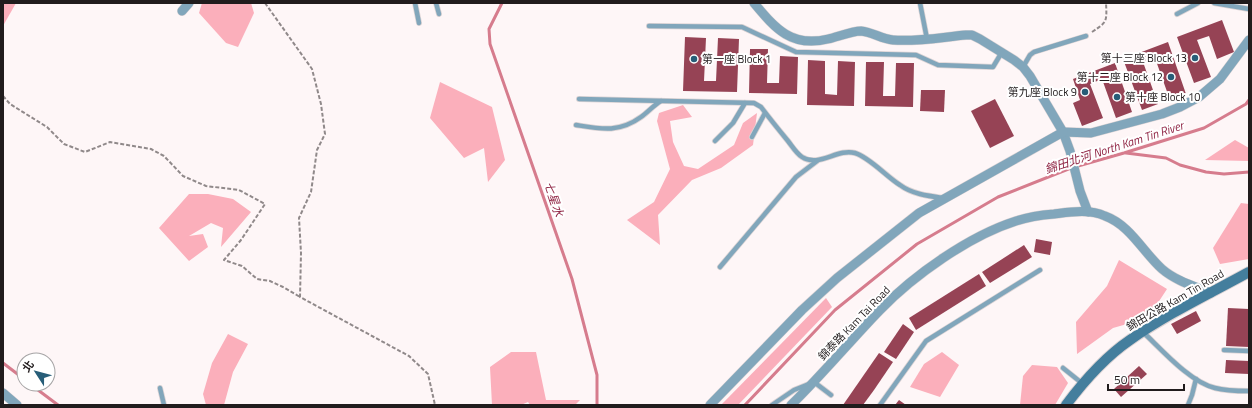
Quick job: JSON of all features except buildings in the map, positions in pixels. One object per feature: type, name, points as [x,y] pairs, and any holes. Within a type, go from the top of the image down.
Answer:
[{"type":"main road","name":"錦田公路 Kam Tin Road","points":[[1066,405],[1083,384],[1112,355],[1142,332],[1249,272]]},
{"type":"street","points":[[182,11],[189,3]]},
{"type":"street","points":[[754,3],[777,29],[784,34],[811,42],[861,31],[895,40],[972,35],[1002,52],[1024,67],[1062,132],[1070,151],[1080,191],[1088,212]]},
{"type":"street","points":[[710,405],[802,310],[837,278],[919,213],[1062,132],[1091,133],[1162,114],[1180,107],[1199,97],[1220,80],[1249,40]]},
{"type":"street","name":"錦泰路 Kam Tai Road","points":[[791,405],[881,309],[917,277],[973,240],[1016,221],[1030,217],[1088,212],[1106,216],[1116,222],[1135,238],[1162,269],[1174,278],[1210,293]]},
{"type":"street","points":[[3,393],[17,405]]},
{"type":"lane","points":[[415,3],[419,23]]},
{"type":"lane","points":[[436,3],[439,14]]},
{"type":"lane","points":[[920,3],[927,39]]},
{"type":"lane","points":[[1177,14],[1198,3]]},
{"type":"lane","points":[[1214,3],[1249,9]]},
{"type":"lane","points":[[649,26],[742,27],[796,52],[916,55],[938,65],[993,67],[1002,52]]},
{"type":"lane","points":[[1024,67],[1030,55],[1034,52],[1086,36]]},
{"type":"lane","points":[[579,99],[754,103],[766,113],[798,154],[806,160],[817,161]]},
{"type":"lane","points":[[576,125],[601,129],[621,127],[632,123],[643,116],[661,101]]},
{"type":"lane","points":[[715,141],[733,124],[745,103]]},
{"type":"lane","points":[[752,137],[766,113]]},
{"type":"lane","points":[[720,267],[796,177],[817,161],[844,152],[854,153],[864,158],[900,186],[908,190],[918,194],[945,198]]},
{"type":"lane","points":[[880,405],[926,341],[1040,270]]},
{"type":"lane","points":[[1142,332],[1196,379],[1206,385],[1219,389],[1249,391]]},
{"type":"lane","points":[[1224,350],[1249,351]]},
{"type":"lane","points":[[1063,368],[1083,384]]},
{"type":"lane","points":[[1188,405],[1196,379]]},
{"type":"lane","points":[[772,405],[794,390],[814,382],[831,396]]},
{"type":"lane","points":[[160,388],[164,405]]},
{"type":"path","points":[[265,3],[312,69],[325,134],[317,150],[311,192],[299,218],[301,253],[300,297]]},
{"type":"path","points":[[1086,36],[1104,25],[1106,19],[1106,3]]},
{"type":"path","points":[[3,96],[10,104],[46,127],[64,144],[85,152],[110,142],[151,149],[164,156],[184,176],[206,186],[239,190],[265,204],[241,240],[224,260],[242,266],[257,280],[270,281],[283,287],[409,356],[428,374],[435,405]]},
{"type":"shaded area","points":[[3,3],[16,3],[3,26]]},
{"type":"shaded area","points":[[202,3],[251,3],[254,13],[238,47],[226,43],[199,13]]},
{"type":"shaded area","points":[[440,82],[492,107],[505,160],[488,182],[484,148],[464,158],[430,118]]},
{"type":"shaded area","points":[[683,105],[692,117],[670,121],[673,142],[684,166],[698,169],[734,145],[743,123],[757,113],[753,145],[721,168],[692,180],[658,215],[660,245],[627,220],[654,202],[670,169],[657,121],[659,113]]},
{"type":"shaded area","points":[[1235,140],[1249,148],[1249,161],[1205,160]]},
{"type":"shaded area","points":[[189,194],[208,194],[233,199],[251,212],[221,247],[223,228],[211,223],[189,236],[203,234],[208,247],[189,261],[159,228]]},
{"type":"shaded area","points":[[1241,203],[1249,204],[1249,259],[1220,264],[1213,248]]},
{"type":"shaded area","points":[[1119,260],[1167,289],[1148,318],[1113,328],[1077,354],[1076,322],[1107,286]]},
{"type":"shaded area","points":[[826,298],[832,307],[738,405],[721,405]]},
{"type":"shaded area","points":[[228,334],[248,344],[233,372],[224,405],[206,405],[203,394],[212,363]]},
{"type":"shaded area","points":[[511,352],[536,352],[546,400],[580,400],[575,405],[530,405],[528,402],[521,405],[492,405],[490,367]]},
{"type":"shaded area","points":[[942,352],[959,365],[940,397],[910,387],[924,364]]},
{"type":"shaded area","points":[[1032,365],[1057,367],[1068,383],[1055,405],[1020,405],[1023,376]]},
{"type":"waterway","name":"七星水","points":[[502,3],[489,29],[490,44],[572,279],[597,375],[597,405]]},
{"type":"waterway","name":"錦田北河 North Kam Tin River","points":[[745,405],[835,310],[917,244],[998,197],[1071,168],[1204,128],[1246,104],[1249,100]]},
{"type":"waterway","points":[[1126,153],[1166,158],[1180,165],[1206,172],[1224,174],[1249,172]]},
{"type":"waterway","points":[[3,363],[16,373]]},
{"type":"waterway","points":[[41,392],[58,405]]},
{"type":"place","name":"第十三座 Block 13","points":[[1195,58]]},
{"type":"place","name":"第一座 Block 1","points":[[694,59]]},
{"type":"place","name":"第十二座 Block 12","points":[[1171,77]]},
{"type":"place","name":"第九座 Block 9","points":[[1085,92]]},
{"type":"place","name":"第十座 Block 10","points":[[1117,97]]}]
